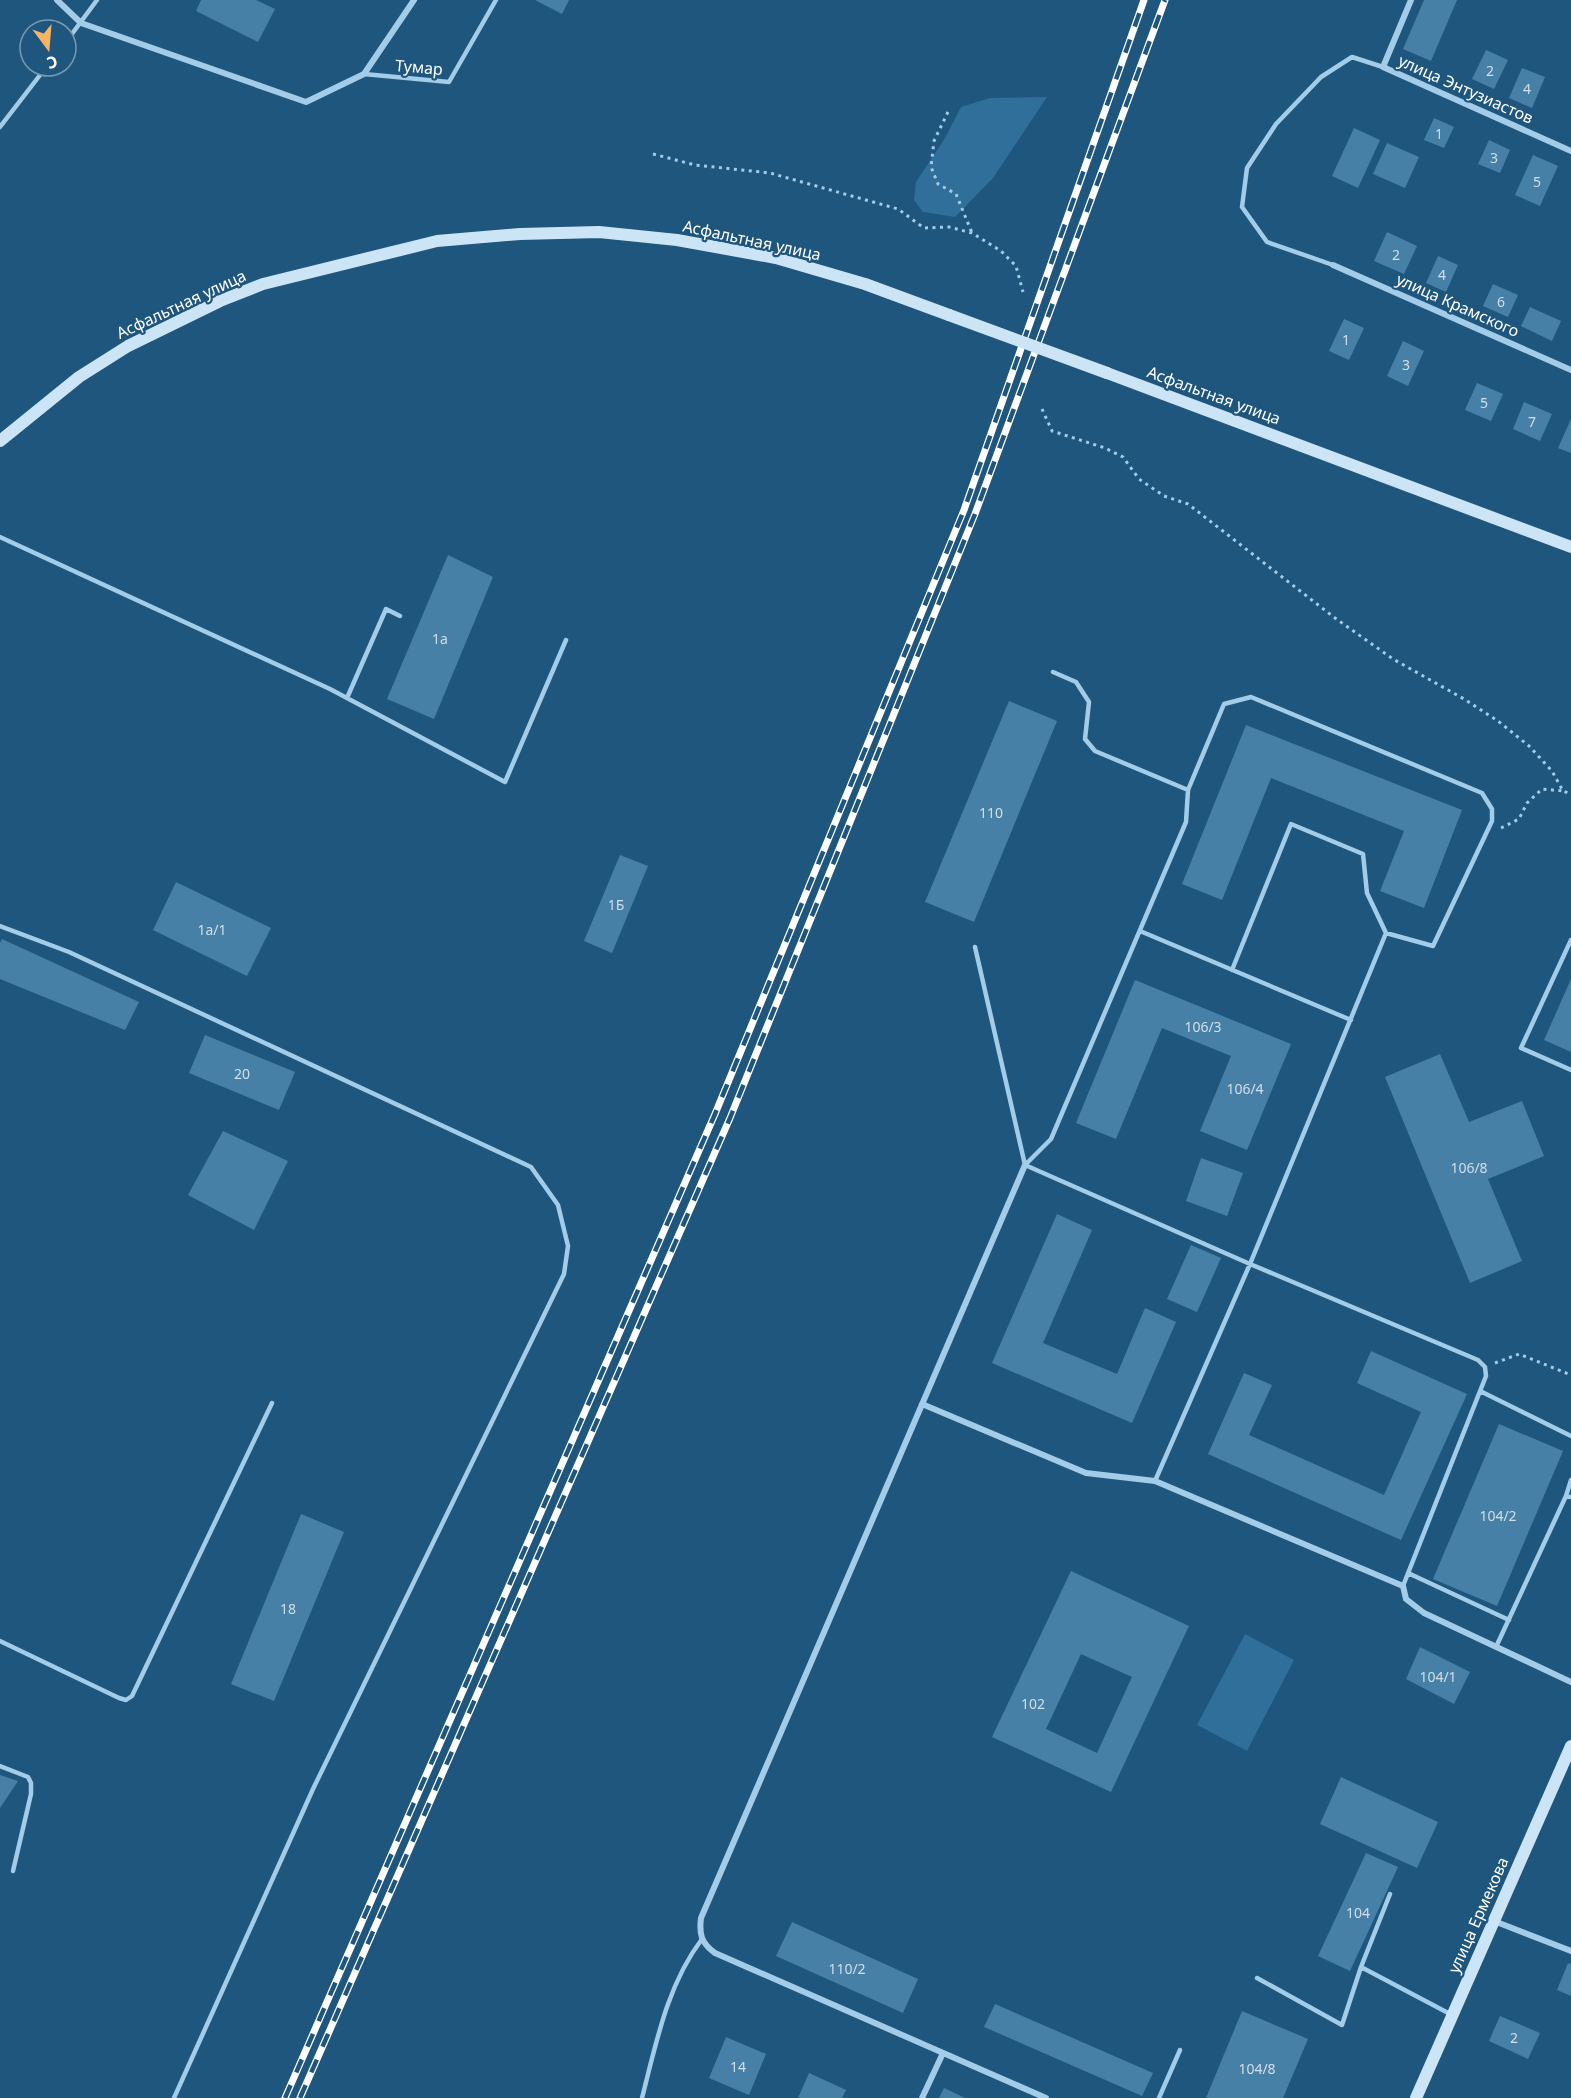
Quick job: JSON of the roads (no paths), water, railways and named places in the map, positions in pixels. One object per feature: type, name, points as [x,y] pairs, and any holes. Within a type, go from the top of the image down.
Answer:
[{"type":"main road","name":"Асфальтная улица","points":[[0,441],[79,377],[128,346],[220,301],[263,284],[437,241],[520,234],[599,232],[677,240],[776,258],[865,284],[1571,547]]},
{"type":"main road","name":"улица Ермекова","points":[[1416,2098],[1571,1746]]},
{"type":"street","points":[[57,0],[81,23],[306,102],[364,74],[414,0]]},
{"type":"street","name":"улица Энтузиастов","points":[[1411,0],[1383,67],[1571,151]]},
{"type":"street","name":"улица Крамского","points":[[1333,265],[1571,370]]},
{"type":"street","points":[[1025,1165],[701,1918],[700,1930],[706,1947],[715,1953],[1047,2098]]},
{"type":"street","points":[[922,1404],[1086,1473],[1155,1481],[1403,1586],[1406,1599],[1424,1613],[1571,1682]]},
{"type":"street","points":[[1494,1921],[1571,1951]]},
{"type":"street","points":[[922,2098],[943,2053]]},
{"type":"lane","points":[[78,27],[97,0]]},
{"type":"lane","name":"Тумар","points":[[364,74],[449,82],[496,0]]},
{"type":"lane","points":[[1333,265],[1267,242],[1242,207],[1247,168],[1276,124],[1321,77],[1352,57],[1383,67]]},
{"type":"lane","points":[[0,126],[38,78]]},
{"type":"lane","points":[[0,537],[347,698],[505,782],[566,640]]},
{"type":"lane","points":[[347,698],[386,609],[400,616]]},
{"type":"lane","points":[[1053,672],[1076,682],[1089,702],[1086,739],[1095,751],[1188,790]]},
{"type":"lane","points":[[1025,1165],[1051,1139],[1186,822],[1188,790],[1224,704],[1251,697],[1482,793],[1492,809],[1492,821],[1433,946],[1386,933]]},
{"type":"lane","points":[[1155,1481],[1250,1264],[1386,933],[1367,893],[1363,854],[1291,824],[1232,970]]},
{"type":"lane","points":[[0,926],[69,952],[531,1167],[558,1205],[568,1246],[564,1274],[313,1789],[174,2098]]},
{"type":"lane","points":[[1140,931],[1351,1020]]},
{"type":"lane","points":[[1571,940],[1521,1048],[1571,1070]]},
{"type":"lane","points":[[975,947],[1025,1165]]},
{"type":"lane","points":[[1025,1165],[1250,1264],[1478,1359],[1485,1367],[1486,1376],[1403,1586]]},
{"type":"lane","points":[[1480,1391],[1571,1436]]},
{"type":"lane","points":[[0,1641],[119,1698],[126,1700],[132,1696],[272,1403]]},
{"type":"lane","points":[[1496,1648],[1569,1497],[1571,1480]]},
{"type":"lane","points":[[1408,1573],[1509,1620]]},
{"type":"lane","points":[[0,1766],[28,1777],[31,1783],[31,1794],[13,1871]]},
{"type":"lane","points":[[1257,1978],[1342,2025],[1361,1966],[1390,1894]]},
{"type":"lane","points":[[642,2098],[659,2035],[678,1980],[689,1956],[702,1939]]},
{"type":"lane","points":[[1361,1966],[1452,2015]]},
{"type":"lane","points":[[1159,2098],[1180,2050]]},
{"type":"railway","points":[[285,2098],[715,1114],[964,510],[1144,0]]},
{"type":"railway","points":[[300,2098],[730,1118],[975,514],[1165,0]]}]
